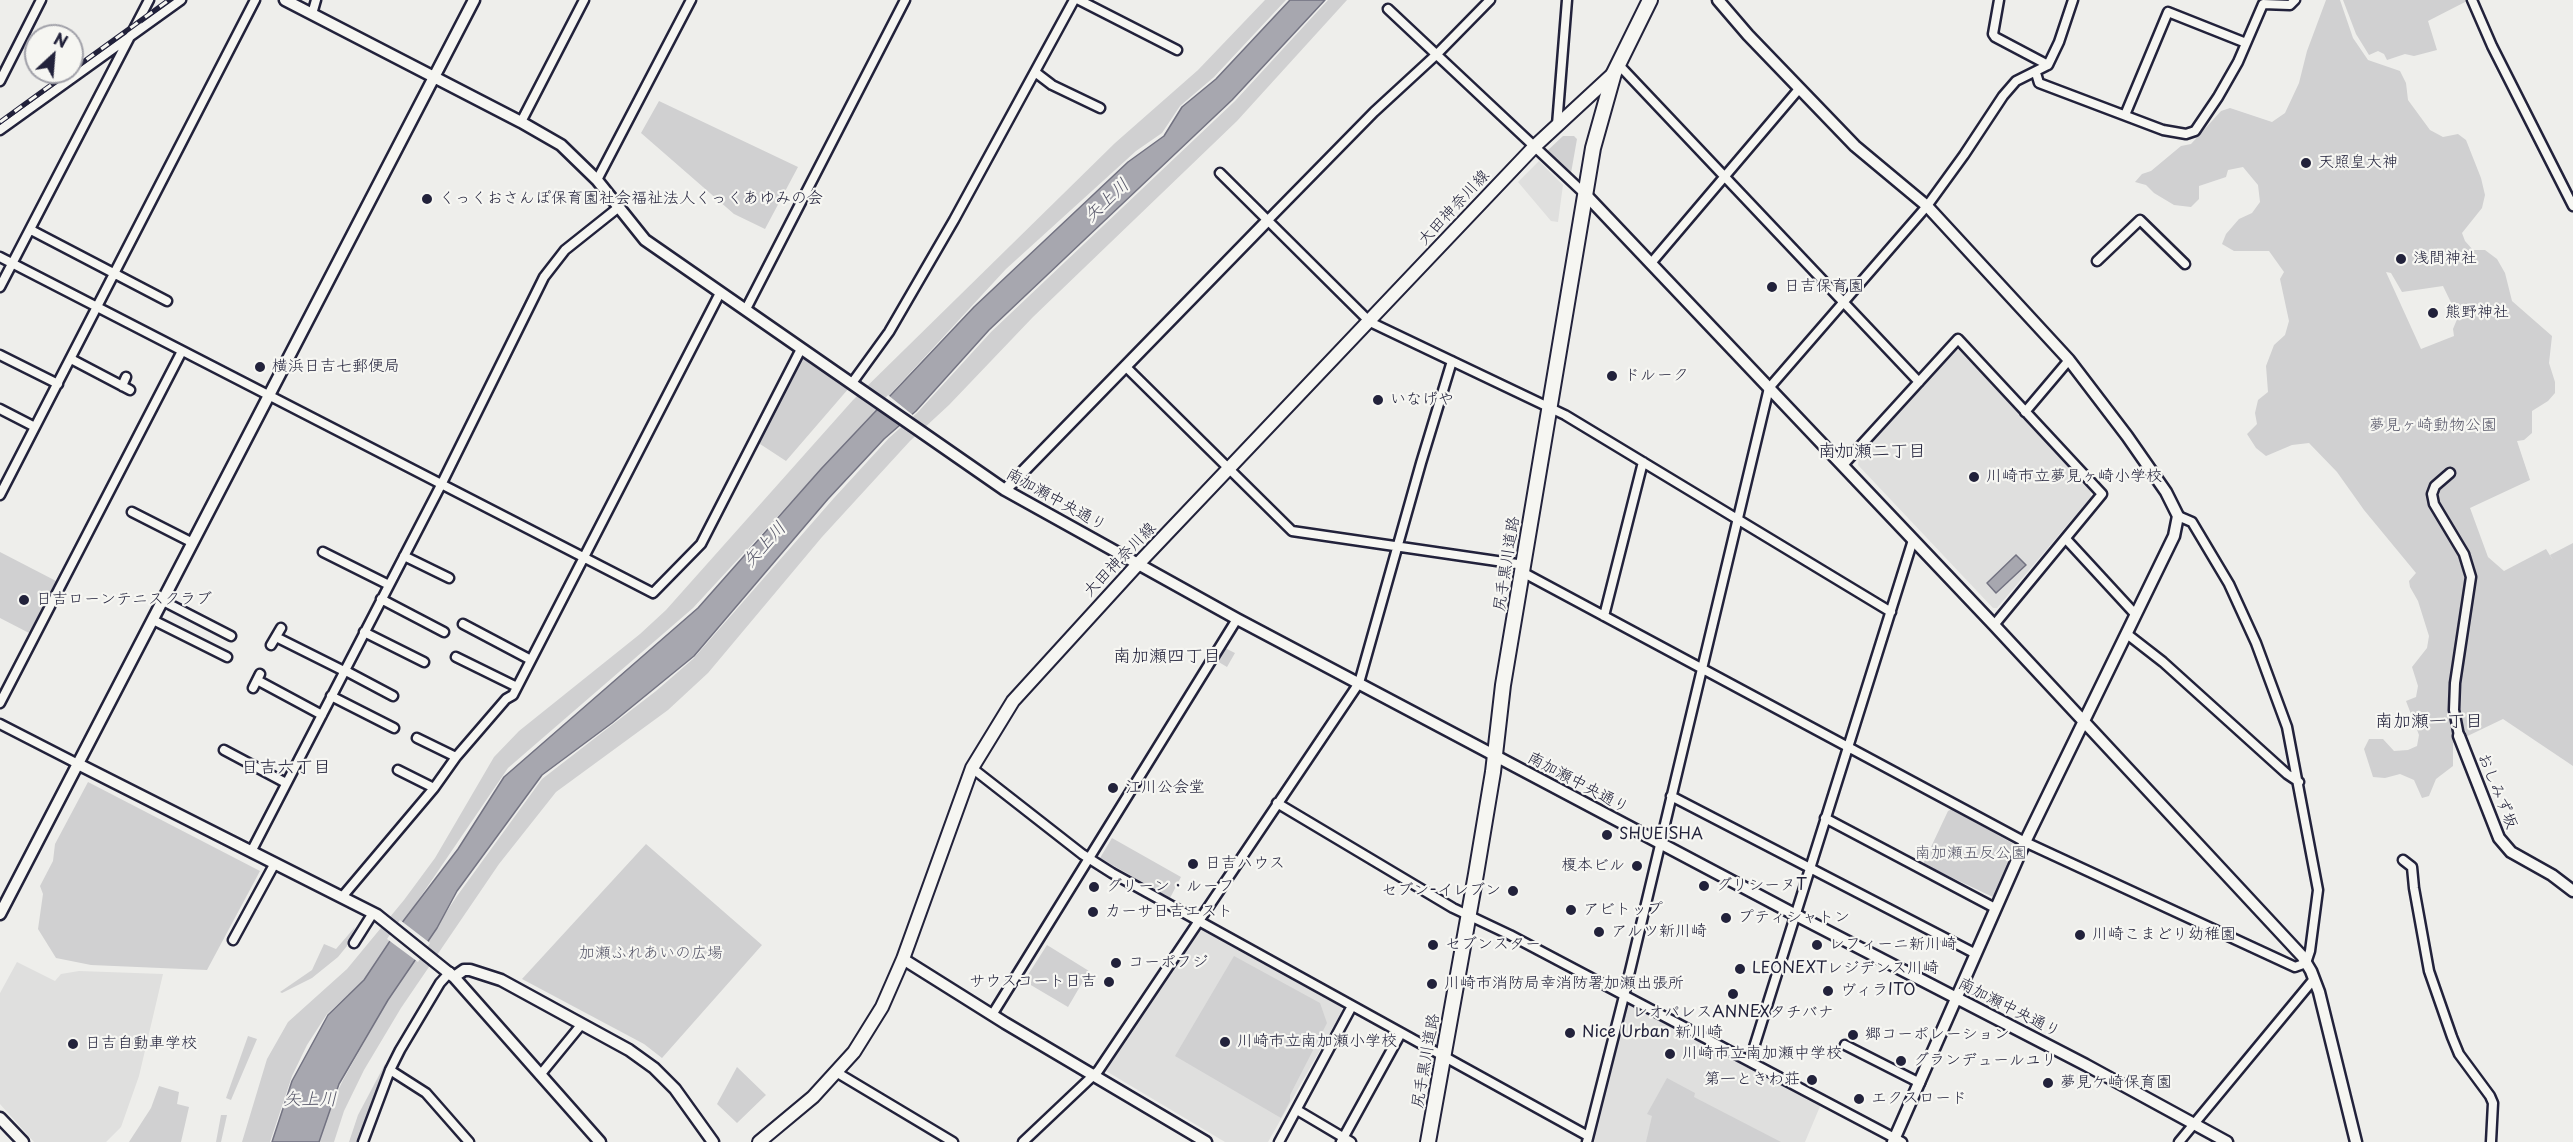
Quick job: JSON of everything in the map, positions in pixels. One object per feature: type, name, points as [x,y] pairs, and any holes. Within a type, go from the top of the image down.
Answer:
[{"type":"main road","name":"尻手黒川道路","points":[[1428,1142],[1468,914],[1494,756],[1503,685],[1593,148],[1616,68],[1650,0]]},
{"type":"main road","name":"大田神奈川線","points":[[759,1142],[813,1097],[836,1072],[854,1052],[882,1007],[903,959],[972,768],[1013,701],[1138,564],[1535,146],[1616,68]]},
{"type":"street","points":[[0,81],[41,0]]},
{"type":"street","points":[[0,287],[149,0]]},
{"type":"street","points":[[0,130],[181,0]]},
{"type":"street","points":[[0,495],[255,0]]},
{"type":"street","name":"南加瀬中央通り","points":[[285,0],[561,145],[597,180],[645,240],[1005,490],[1237,619],[1794,914],[2195,1122],[2227,1142]]},
{"type":"street","points":[[312,14],[316,0]]},
{"type":"street","points":[[0,914],[474,0]]},
{"type":"street","points":[[521,122],[584,0]]},
{"type":"street","points":[[597,180],[691,0]]},
{"type":"street","points":[[746,309],[905,0]]},
{"type":"street","points":[[857,386],[954,220],[1074,0]]},
{"type":"street","points":[[1079,0],[1177,50]]},
{"type":"street","points":[[1005,490],[1374,112],[1437,54],[1490,0]]},
{"type":"street","points":[[1557,125],[1567,0]]},
{"type":"street","points":[[1277,803],[1453,908],[1750,1060],[1897,1141],[1995,908],[2174,536],[2178,516],[2166,492],[2127,436],[2068,360],[1926,206],[1855,146],[1799,89],[1718,0]]},
{"type":"street","points":[[1999,0],[1993,34],[1995,37],[2048,65]]},
{"type":"street","points":[[972,768],[1091,860],[1588,1139],[1769,388],[1926,206],[1964,155],[2003,96],[2016,81],[2048,65],[2059,42],[2073,0]]},
{"type":"street","points":[[2036,73],[2039,83],[2163,130],[2186,134],[2195,131],[2238,62],[2263,4],[2290,5],[2295,0]]},
{"type":"street","points":[[2472,0],[2492,46],[2573,206]]},
{"type":"street","points":[[1388,9],[1535,146],[1652,262],[2085,721],[2306,963],[2314,980],[2356,1142]]},
{"type":"street","points":[[2125,115],[2168,12],[2246,43]]},
{"type":"street","points":[[1616,68],[1725,177],[1919,382]]},
{"type":"street","points":[[1035,72],[1052,85],[1100,108]]},
{"type":"street","points":[[1652,262],[1799,89]]},
{"type":"street","points":[[1220,173],[1370,322],[1574,420],[1891,612]]},
{"type":"street","points":[[252,850],[441,485],[544,277],[565,250],[619,207]]},
{"type":"street","points":[[2097,261],[2140,220],[2185,264]]},
{"type":"street","points":[[31,230],[167,301]]},
{"type":"street","points":[[0,257],[653,593],[701,544],[801,348]]},
{"type":"street","points":[[342,897],[434,788],[456,757],[506,699],[513,695],[720,293]]},
{"type":"street","points":[[1843,465],[1958,339],[2102,494],[1994,625]]},
{"type":"street","points":[[0,703],[182,351]]},
{"type":"street","points":[[0,355],[58,384]]},
{"type":"street","points":[[71,359],[126,384]]},
{"type":"street","points":[[2025,411],[2068,360]]},
{"type":"street","points":[[1023,1142],[1093,1076],[1359,683],[1452,361]]},
{"type":"street","points":[[1125,366],[1293,531],[1397,546],[1524,569],[1604,616],[2025,842],[2295,968],[2306,963]]},
{"type":"street","points":[[0,409],[35,427]]},
{"type":"street","points":[[1604,616],[1643,462]]},
{"type":"street","points":[[2450,473],[2435,486],[2432,494],[2434,504],[2464,554],[2471,577],[2455,683],[2454,710],[2459,736]]},
{"type":"street","points":[[2178,516],[2192,522],[2229,584],[2256,643],[2281,707],[2299,782],[2318,890],[2306,963]]},
{"type":"street","points":[[136,517],[193,543]]},
{"type":"street","points":[[2066,539],[2136,615]]},
{"type":"street","points":[[1750,1060],[1913,540]]},
{"type":"street","points":[[323,552],[335,554],[389,585]]},
{"type":"street","points":[[404,556],[449,578]]},
{"type":"street","points":[[381,599],[444,632]]},
{"type":"street","points":[[163,601],[231,636]]},
{"type":"street","points":[[992,1015],[1091,860],[1237,619]]},
{"type":"street","points":[[153,620],[227,657]]},
{"type":"street","points":[[463,624],[531,660]]},
{"type":"street","points":[[281,628],[274,641],[344,671],[393,696]]},
{"type":"street","points":[[364,632],[424,662]]},
{"type":"street","points":[[2127,634],[2163,662],[2287,774],[2299,782]]},
{"type":"street","points":[[456,657],[517,687]]},
{"type":"street","points":[[257,681],[322,715]]},
{"type":"street","points":[[331,696],[394,728]]},
{"type":"street","points":[[0,724],[375,914],[449,972],[600,1142]]},
{"type":"street","name":"おしみず坂","points":[[2459,736],[2499,838],[2511,852],[2552,875],[2573,891]]},
{"type":"street","points":[[417,738],[456,757]]},
{"type":"street","points":[[224,750],[286,783]]},
{"type":"street","points":[[398,770],[434,788]]},
{"type":"street","points":[[1671,796],[1976,954]]},
{"type":"street","points":[[1825,818],[1995,908]]},
{"type":"street","points":[[2403,860],[2412,867],[2429,971],[2452,1037],[2459,1054],[2493,1103],[2491,1142]]},
{"type":"street","points":[[233,940],[275,863]]},
{"type":"street","points":[[354,943],[375,914]]},
{"type":"street","points":[[903,959],[992,1015],[1206,1142]]},
{"type":"street","points":[[363,1142],[390,1070],[414,1026],[449,972],[470,970],[501,980],[629,1050],[654,1068],[675,1089],[713,1142]]},
{"type":"street","points":[[2179,1142],[2314,980]]},
{"type":"street","points":[[1279,1142],[1352,1006]]},
{"type":"street","points":[[540,1075],[580,1025]]},
{"type":"street","points":[[1297,1110],[1345,1140],[1401,1033]]},
{"type":"street","points":[[1845,1045],[1920,1083]]},
{"type":"street","points":[[390,1070],[426,1093],[470,1142]]},
{"type":"street","points":[[836,1072],[952,1142]]},
{"type":"street","points":[[0,1118],[23,1142]]},
{"type":"shaded area","points":[[1539,161],[1563,185],[1558,222],[1551,221],[1518,182]]},
{"type":"shaded area","name":"川崎市立夢見ヶ崎小学校","points":[[1954,349],[1959,350],[2090,489],[2091,497],[1997,608],[1993,608],[1858,465],[1859,458]]},
{"type":"shaded area","name":"川崎市立南加瀬小学校","points":[[1200,928],[1342,1007],[1341,1013],[1268,1142],[1225,1142],[1106,1071]]},
{"type":"shaded area","name":"日吉自動車学校","points":[[17,962],[55,981],[61,974],[79,971],[163,974],[139,1076],[121,1127],[106,1142],[34,1142],[0,1104],[0,993]]},
{"type":"shaded area","name":"川崎市立南加瀬中学校","points":[[1628,1003],[1821,1104],[1805,1142],[1594,1142]]},
{"type":"green space","points":[[1265,0],[1286,0],[1214,77],[1180,106],[1162,133],[1136,151],[1006,269],[693,608],[508,768],[364,980],[327,1014],[307,1045],[292,1076],[270,1142],[242,1142],[267,1059],[288,1022],[347,969],[404,900],[435,858],[494,757],[519,731],[640,634],[666,610],[853,400],[1115,143],[1198,70]]},
{"type":"green space","points":[[1328,0],[1347,0],[1237,121],[1033,317],[949,405],[910,441],[822,537],[708,673],[668,710],[556,792],[499,864],[401,1008],[364,1070],[344,1111],[334,1142],[318,1142],[326,1115],[343,1080],[388,1000],[457,896],[542,779],[656,691],[693,659],[834,498],[889,438],[918,412],[991,332],[1235,101]]},
{"type":"green space","name":"夢見ヶ崎動物公園","points":[[2326,0],[2340,0],[2353,38],[2368,60],[2400,71],[2406,83],[2408,100],[2430,130],[2443,137],[2458,134],[2466,140],[2485,195],[2482,208],[2462,233],[2465,241],[2473,250],[2485,250],[2497,259],[2505,273],[2512,301],[2552,336],[2549,363],[2555,382],[2555,393],[2548,401],[2532,411],[2532,433],[2524,440],[2517,441],[2530,480],[2470,508],[2488,557],[2504,571],[2546,549],[2554,562],[2550,555],[2573,543],[2573,766],[2503,719],[2453,743],[2453,766],[2436,779],[2429,796],[2422,798],[2414,780],[2400,774],[2385,778],[2373,777],[2364,749],[2369,739],[2383,739],[2394,751],[2408,750],[2417,746],[2419,735],[2406,701],[2416,697],[2418,686],[2412,667],[2427,648],[2429,636],[2418,601],[2410,587],[2409,581],[2416,573],[2364,510],[2337,472],[2309,443],[2292,445],[2266,456],[2256,448],[2247,434],[2257,424],[2255,413],[2258,400],[2268,392],[2266,366],[2274,345],[2285,335],[2289,321],[2280,279],[2284,272],[2269,251],[2234,251],[2222,244],[2226,234],[2239,219],[2252,213],[2260,202],[2258,185],[2243,167],[2228,170],[2226,177],[2199,186],[2199,199],[2191,207],[2174,205],[2154,193],[2146,185],[2135,182],[2142,174],[2151,171],[2181,146],[2191,144],[2221,111],[2230,108],[2272,122],[2285,113],[2299,83],[2307,51]],"holes":[[[2386,272],[2391,273],[2402,292],[2443,286],[2458,317],[2453,329],[2454,336],[2421,349]]]},
{"type":"green space","points":[[2343,0],[2467,1],[2428,21],[2437,50],[2414,56],[2405,54],[2387,60],[2384,54],[2378,51],[2369,55],[2356,34]]},
{"type":"green space","points":[[659,101],[798,167],[765,229],[734,214],[641,133]]},
{"type":"green space","points":[[1563,136],[1574,136],[1577,139],[1571,173],[1547,151]]},
{"type":"green space","points":[[801,355],[849,388],[786,461],[757,442]]},
{"type":"green space","name":"日吉ローンテニスクラブ","points":[[0,552],[58,582],[31,634],[0,618]]},
{"type":"green space","points":[[1225,648],[1235,653],[1227,667],[1217,661]]},
{"type":"green space","points":[[88,782],[260,871],[207,970],[91,965],[56,958],[38,929],[43,894],[40,886],[53,861],[55,844]]},
{"type":"green space","name":"南加瀬五反公園","points":[[1952,809],[2017,846],[1993,897],[1923,864],[1948,811]]},
{"type":"green space","points":[[1112,838],[1181,877],[1170,898],[1100,858]]},
{"type":"green space","name":"加瀬ふれあいの広場","points":[[646,844],[762,945],[662,1058],[644,1044],[522,979]]},
{"type":"green space","points":[[355,927],[347,946],[338,957],[312,978],[280,992],[312,970],[324,944],[336,949]]},
{"type":"green space","points":[[1047,945],[1089,971],[1068,1007],[1024,981]]},
{"type":"green space","points":[[1234,956],[1320,1003],[1327,1023],[1290,1095],[1290,1101],[1281,1118],[1175,1056]]},
{"type":"green space","points":[[248,1036],[257,1039],[231,1100],[226,1098]]},
{"type":"green space","points":[[385,1064],[358,1142],[349,1142],[358,1115]]},
{"type":"green space","points":[[737,1067],[766,1095],[737,1123],[717,1104]]},
{"type":"green space","points":[[1667,1078],[1695,1093],[1694,1097],[1781,1142],[1646,1142],[1652,1116],[1647,1114]]},
{"type":"green space","points":[[159,1086],[179,1092],[177,1104],[189,1107],[181,1142],[129,1142],[151,1108]]},
{"type":"green space","points":[[221,1115],[227,1115],[221,1142],[216,1142]]},
{"type":"water","name":"矢上川","points":[[1290,0],[1325,0],[1232,100],[989,330],[916,411],[884,439],[828,499],[694,656],[612,723],[542,775],[457,891],[437,928],[388,1000],[339,1084],[319,1142],[272,1142],[292,1081],[328,1015],[364,980],[404,920],[458,849],[504,777],[698,608],[821,469],[974,307],[1128,162],[1164,136],[1182,107],[1216,79]]},
{"type":"water","points":[[2016,555],[2026,565],[1996,593],[1987,583]]},
{"type":"pier","points":[[888,395],[914,416],[902,426],[877,407]]},
{"type":"pier","points":[[400,920],[430,943],[418,962],[387,939]]},
{"type":"railway","points":[[84,61],[169,0]]},
{"type":"railway","points":[[0,122],[52,84]]},
{"type":"place","name":"天照皇大神","points":[[2306,163]]},
{"type":"place","name":"くっくおさんぽ保育園社会福祉法人くっくあゆみの会","points":[[427,199]]},
{"type":"place","name":"浅間神社","points":[[2401,259]]},
{"type":"place","name":"日吉保育園","points":[[1772,287]]},
{"type":"place","name":"熊野神社","points":[[2433,313]]},
{"type":"place","name":"横浜日吉七郵便局","points":[[260,367]]},
{"type":"place","name":"ドルーク","points":[[1612,376]]},
{"type":"place","name":"いなげや","points":[[1378,400]]},
{"type":"place","name":"川崎市立夢見ヶ崎小学校","points":[[1974,477]]},
{"type":"place","name":"日吉ローンテニスクラブ","points":[[24,600]]},
{"type":"place","name":"江川公会堂","points":[[1113,788]]},
{"type":"place","name":"SHUEISHA","points":[[1607,835]]},
{"type":"place","name":"日吉ハウス","points":[[1193,864]]},
{"type":"place","name":"榎本ビル","points":[[1637,866]]},
{"type":"place","name":"グリシーヌT","points":[[1704,886]]},
{"type":"place","name":"グリーン・ルーフ","points":[[1094,887]]},
{"type":"place","name":"セブン-イレブン","points":[[1513,891]]},
{"type":"place","name":"アビトップ","points":[[1571,910]]},
{"type":"place","name":"カーサ日吉エスト","points":[[1093,912]]},
{"type":"place","name":"プティシャトン","points":[[1726,918]]},
{"type":"place","name":"アルツ新川崎","points":[[1599,932]]},
{"type":"place","name":"川崎こまどり幼稚園","points":[[2080,935]]},
{"type":"place","name":"セブンスター","points":[[1433,945]]},
{"type":"place","name":"レフィーニ新川崎","points":[[1817,945]]},
{"type":"place","name":"コーポフジ","points":[[1116,963]]},
{"type":"place","name":"LEONEXTレジデンス川崎","points":[[1740,969]]},
{"type":"place","name":"サウスコート日吉","points":[[1109,982]]},
{"type":"place","name":"川崎市消防局幸消防署加瀬出張所","points":[[1432,984]]},
{"type":"place","name":"ヴィラITO","points":[[1828,991]]},
{"type":"place","name":"レオパレスANNEXタチバナ","points":[[1733,994]]},
{"type":"place","name":"Nice Urban 新川崎","points":[[1570,1033]]},
{"type":"place","name":"郷コーポレーション","points":[[1853,1035]]},
{"type":"place","name":"川崎市立南加瀬小学校","points":[[1225,1042]]},
{"type":"place","name":"日吉自動車学校","points":[[73,1044]]},
{"type":"place","name":"川崎市立南加瀬中学校","points":[[1670,1054]]},
{"type":"place","name":"グランデュールユリ","points":[[1901,1061]]},
{"type":"place","name":"第一ときわ荘","points":[[1812,1080]]},
{"type":"place","name":"夢見ケ崎保育園","points":[[2048,1083]]},
{"type":"place","name":"エクスロード","points":[[1859,1099]]},
{"type":"district","name":"南加瀬二丁目","points":[[1872,452]]},
{"type":"district","name":"南加瀬四丁目","points":[[1167,657]]},
{"type":"district","name":"南加瀬一丁目","points":[[2429,722]]},
{"type":"district","name":"日吉六丁目","points":[[286,768]]}]
